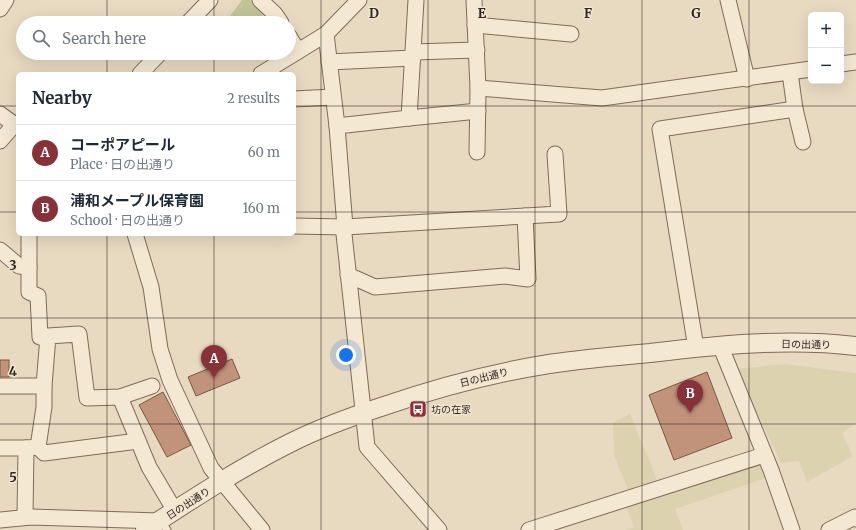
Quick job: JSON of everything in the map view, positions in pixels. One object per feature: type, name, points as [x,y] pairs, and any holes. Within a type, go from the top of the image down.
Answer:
[{"type":"street","points":[[0,9],[6,0]]},
{"type":"street","points":[[195,16],[210,0]]},
{"type":"street","points":[[260,0],[276,16]]},
{"type":"street","points":[[296,48],[298,51],[326,34],[359,0]]},
{"type":"street","points":[[409,118],[416,0]]},
{"type":"street","points":[[474,0],[478,88],[477,152]]},
{"type":"street","points":[[728,0],[747,79]]},
{"type":"street","points":[[475,25],[571,34]]},
{"type":"street","points":[[326,34],[337,126],[346,227],[344,234],[348,275],[367,447],[439,530]]},
{"type":"street","points":[[329,62],[477,50]]},
{"type":"street","points":[[142,72],[153,60]]},
{"type":"street","points":[[264,72],[284,60]]},
{"type":"street","points":[[844,64],[856,62]]},
{"type":"street","points":[[478,88],[602,98],[808,70]]},
{"type":"street","points":[[790,73],[795,109],[803,142]]},
{"type":"street","points":[[296,99],[333,97]]},
{"type":"street","points":[[696,348],[660,129],[795,109]]},
{"type":"street","points":[[337,126],[478,111]]},
{"type":"street","points":[[0,114],[16,126],[0,141]]},
{"type":"street","points":[[296,226],[346,227],[559,214],[555,154]]},
{"type":"street","points":[[348,275],[375,287],[505,276],[528,279],[525,216]]},
{"type":"street","points":[[29,236],[28,292],[38,296],[40,337],[48,339]]},
{"type":"street","points":[[136,236],[151,287],[160,349],[170,380],[211,468],[262,530]]},
{"type":"street","points":[[0,250],[19,266],[29,267]]},
{"type":"street","points":[[25,517],[32,448],[44,407],[48,336],[79,334],[87,398],[120,397],[152,386]]},
{"type":"street","name":"日の出通り","points":[[162,522],[221,481],[291,442],[327,426],[442,388],[503,372],[551,364],[720,345],[781,343],[840,344],[856,346]]},
{"type":"street","points":[[720,345],[771,470],[792,530]]},
{"type":"street","points":[[0,386],[44,386]]},
{"type":"street","points":[[0,520],[25,517],[162,522],[149,467],[120,397]]},
{"type":"street","points":[[0,448],[32,448],[44,453],[138,441]]},
{"type":"street","points":[[529,530],[764,455]]},
{"type":"street","points":[[829,530],[855,517],[856,519]]},
{"type":"shaded area","points":[[785,364],[856,373],[856,423],[842,433],[853,456],[807,482],[799,461],[781,463],[736,369]]},
{"type":"shaded area","points":[[630,414],[658,482],[630,494],[614,455],[613,423]]},
{"type":"shaded area","points":[[762,459],[769,477],[675,509],[683,530],[624,530],[634,527],[625,504]]},
{"type":"green space","points":[[242,0],[250,0],[265,14],[261,16],[230,16]]},
{"type":"building","points":[[232,359],[240,378],[196,396],[188,377]]},
{"type":"building","points":[[0,360],[9,360],[9,377],[0,377]]},
{"type":"building","points":[[707,372],[732,438],[674,460],[649,395]]},
{"type":"building","points":[[163,392],[191,445],[167,457],[139,405]]},
{"type":"place","name":"コーポアピール","points":[[214,378]]},
{"type":"place","name":"坊の在家","points":[[418,409]]},
{"type":"place","name":"浦和メープル保育園","points":[[690,413]]}]
